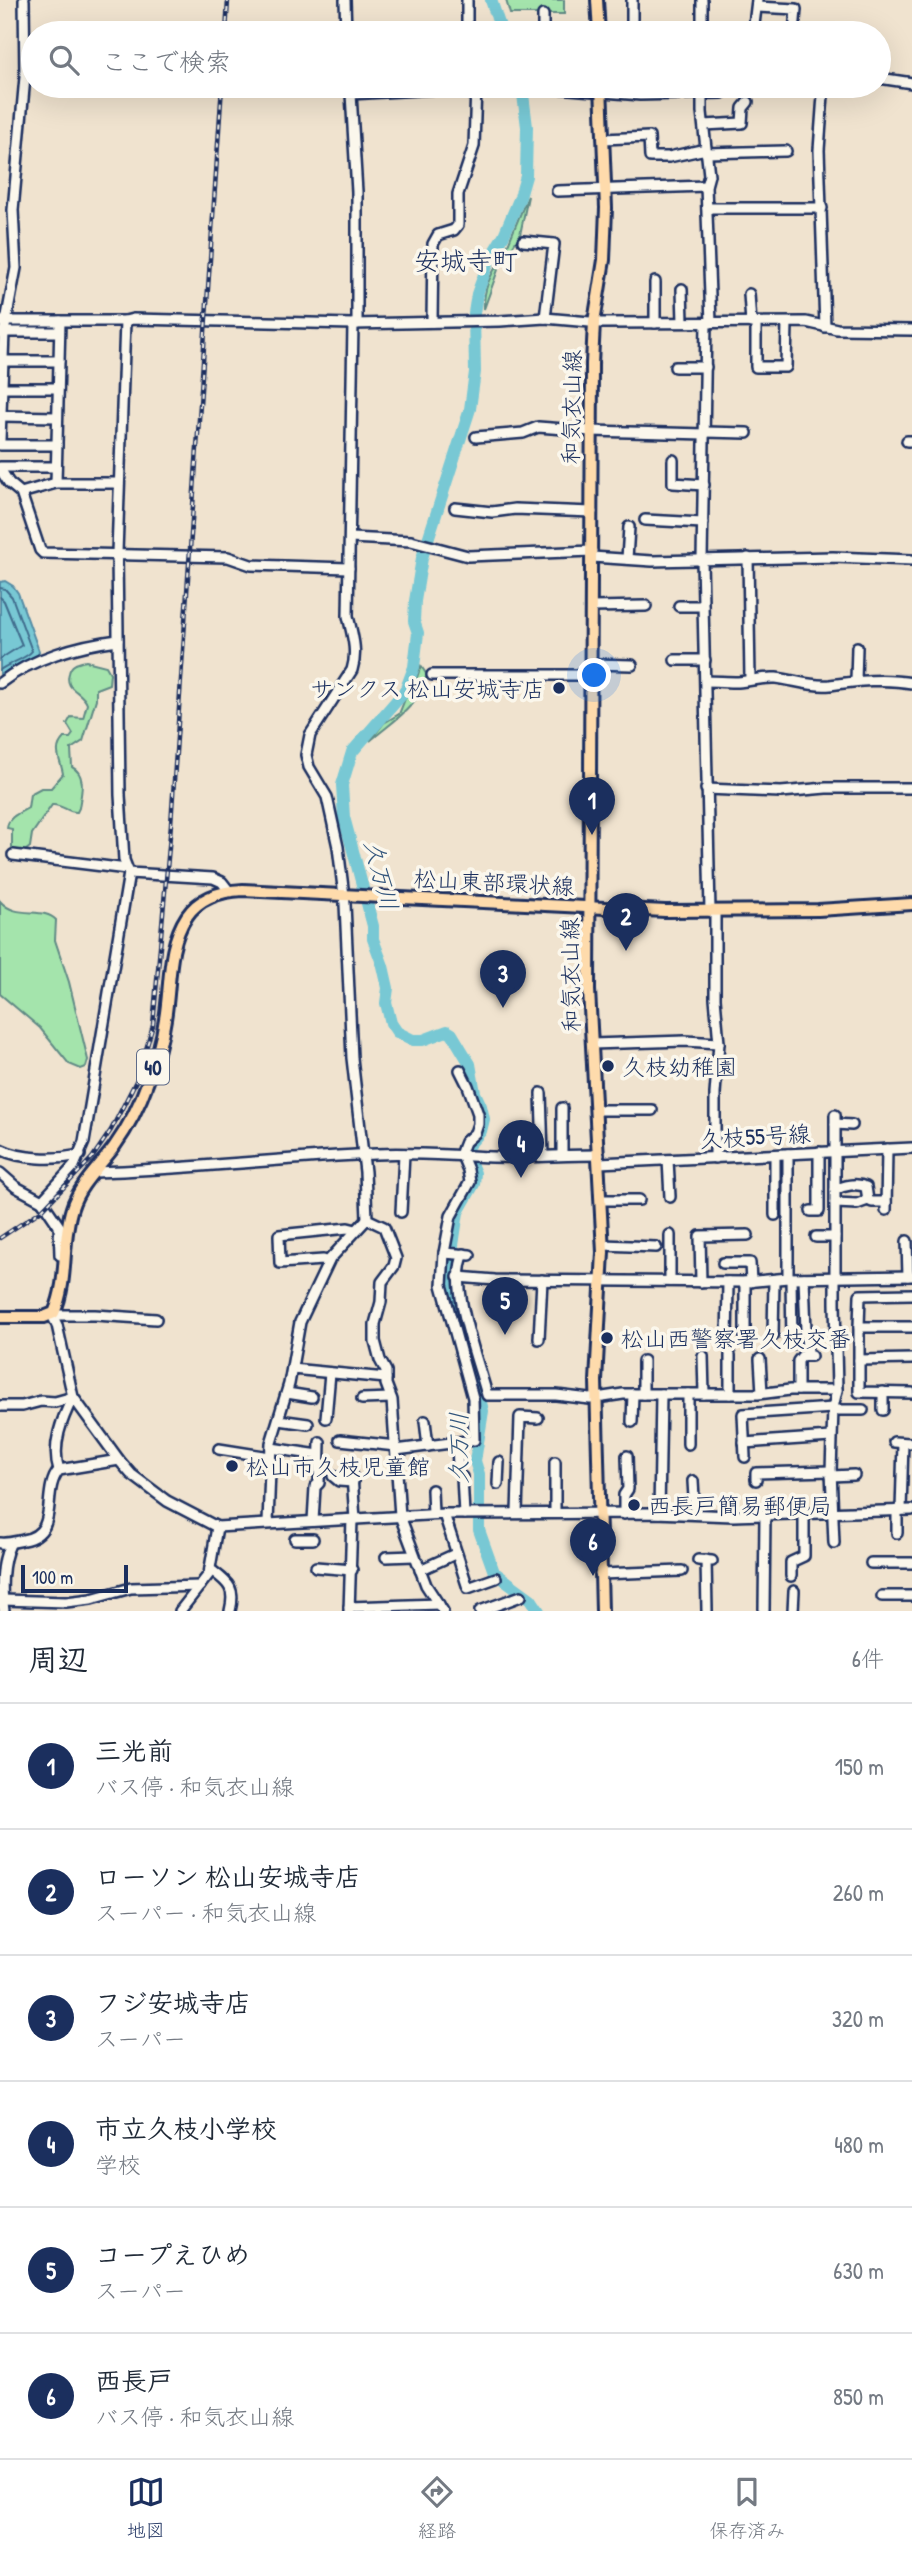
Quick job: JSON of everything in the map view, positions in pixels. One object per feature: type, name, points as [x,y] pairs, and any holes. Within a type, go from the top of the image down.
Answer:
[{"type":"main road","points":[[597,0],[598,21]]},
{"type":"main road","name":"和気衣山線","points":[[601,98],[605,188],[604,260],[594,322],[591,431],[589,990],[603,1245],[596,1398],[602,1611]]},
{"type":"main road","name":"松山東部環状線","points":[[52,1315],[65,1273],[71,1211],[79,1192],[129,1124],[149,1080],[165,1020],[171,958],[183,924],[196,906],[205,899],[229,891],[712,911],[912,904]]},
{"type":"main road","points":[[0,1317],[52,1315]]},
{"type":"street","points":[[24,0],[24,21]]},
{"type":"street","points":[[345,0],[346,21]]},
{"type":"street","points":[[467,0],[467,21]]},
{"type":"street","points":[[632,0],[632,21]]},
{"type":"street","points":[[702,0],[702,21]]},
{"type":"street","points":[[755,21],[757,3],[796,9],[795,21]]},
{"type":"street","points":[[543,15],[543,21]]},
{"type":"street","points":[[891,80],[912,83]]},
{"type":"street","points":[[23,98],[13,210],[16,268],[3,321],[0,442],[57,445]]},
{"type":"street","points":[[268,1523],[270,1453],[287,1393],[300,1322],[328,1262],[367,1219],[364,1155],[352,1058],[346,895],[329,805],[309,767],[306,755],[310,735],[354,663],[355,648],[348,616],[357,192],[351,98]]},
{"type":"street","points":[[432,322],[433,244],[438,235],[454,230],[458,225],[458,194],[474,146],[471,98]]},
{"type":"street","points":[[702,98],[709,175],[706,186],[708,323],[702,560],[706,789],[719,1043],[715,1158]]},
{"type":"street","points":[[823,98],[819,150],[825,327]]},
{"type":"street","points":[[704,125],[742,123],[743,108],[748,102]]},
{"type":"street","points":[[603,139],[649,137],[650,157],[706,151],[786,151]]},
{"type":"street","points":[[557,191],[706,186]]},
{"type":"street","points":[[707,208],[822,208]]},
{"type":"street","points":[[523,241],[554,244],[545,318]]},
{"type":"street","points":[[655,282],[655,323]]},
{"type":"street","points":[[682,289],[683,322]]},
{"type":"street","points":[[749,294],[754,323],[756,367],[786,367],[787,323]]},
{"type":"street","points":[[3,321],[132,319],[355,324],[545,318],[594,322],[814,323],[825,327],[912,330]]},
{"type":"street","points":[[56,483],[60,321]]},
{"type":"street","points":[[42,1201],[74,1166],[84,1142],[128,871],[124,860],[120,795],[117,554],[125,321]]},
{"type":"street","points":[[4,332],[59,332]]},
{"type":"street","points":[[2,361],[59,361]]},
{"type":"street","points":[[675,367],[706,367]]},
{"type":"street","points":[[2,388],[58,388]]},
{"type":"street","points":[[1,416],[57,417]]},
{"type":"street","points":[[476,437],[523,433],[538,427],[591,431],[747,433]]},
{"type":"street","points":[[673,460],[673,482],[704,485]]},
{"type":"street","points":[[56,467],[0,468],[9,483],[21,493],[40,550],[44,552],[228,558],[251,565],[349,568]]},
{"type":"street","points":[[21,493],[56,483],[118,483]]},
{"type":"street","points":[[455,508],[492,512],[514,509],[592,512]]},
{"type":"street","points":[[645,520],[703,523]]},
{"type":"street","points":[[628,559],[629,527]]},
{"type":"street","points":[[350,538],[420,543],[468,556],[592,554],[628,559],[833,557],[912,560]]},
{"type":"street","points":[[748,558],[750,679]]},
{"type":"street","points":[[592,607],[646,606]]},
{"type":"street","points":[[679,606],[704,606]]},
{"type":"street","points":[[0,683],[27,666],[87,645],[118,640]]},
{"type":"street","points":[[856,681],[857,648]]},
{"type":"street","points":[[675,660],[705,660]]},
{"type":"street","points":[[432,675],[591,670],[632,665]]},
{"type":"street","points":[[705,681],[739,682],[776,678],[802,684],[829,685],[856,681],[912,683]]},
{"type":"street","points":[[706,789],[781,792],[826,788],[912,788]]},
{"type":"street","points":[[13,855],[128,871],[213,878],[229,891]]},
{"type":"street","points":[[592,1044],[685,1041],[719,1043]]},
{"type":"street","points":[[340,1440],[396,1448],[474,1440],[473,1398],[444,1295],[442,1275],[451,1216],[470,1182],[465,1142],[475,1133],[478,1124],[478,1114],[460,1070]]},
{"type":"street","points":[[542,1093],[539,1118],[543,1156]]},
{"type":"street","points":[[562,1108],[562,1156]]},
{"type":"street","points":[[597,1110],[652,1110]]},
{"type":"street","points":[[834,1542],[831,1437],[837,1390],[835,1119],[852,1125]]},
{"type":"street","name":"久枝55号線","points":[[95,1172],[176,1170],[273,1160],[424,1153],[668,1160],[912,1148]]},
{"type":"street","points":[[0,1149],[43,1157],[80,1155]]},
{"type":"street","points":[[835,1191],[845,1186],[863,1186],[868,1199],[886,1206],[887,1149]]},
{"type":"street","points":[[811,1211],[819,1211],[819,1152]]},
{"type":"street","points":[[401,1212],[404,1154]]},
{"type":"street","points":[[775,1154],[775,1215]]},
{"type":"street","points":[[788,1154],[793,1344]]},
{"type":"street","points":[[668,1160],[670,1197]]},
{"type":"street","points":[[0,1173],[16,1187],[42,1201],[59,1226],[59,1265],[65,1273]]},
{"type":"street","points":[[835,1203],[857,1204],[868,1199]]},
{"type":"street","points":[[601,1200],[639,1200]]},
{"type":"street","points":[[333,1476],[338,1481],[352,1479],[354,1519],[349,1609],[441,1608],[420,1570],[400,1516],[391,1398],[386,1371],[375,1341],[382,1282],[394,1266],[396,1258],[384,1227],[367,1219]]},
{"type":"street","points":[[328,1262],[323,1260],[280,1263],[279,1235],[348,1228],[356,1230]]},
{"type":"street","points":[[670,1281],[671,1235]]},
{"type":"street","points":[[719,1235],[719,1246]]},
{"type":"street","points":[[701,1282],[697,1256],[700,1236],[748,1235]]},
{"type":"street","points":[[816,1237],[835,1237]]},
{"type":"street","points":[[458,1277],[495,1280],[748,1282],[790,1278],[910,1276],[907,1241]]},
{"type":"street","points":[[603,1245],[656,1247]]},
{"type":"street","points":[[445,1253],[465,1254],[458,1277],[458,1293],[487,1395],[596,1398],[633,1394],[837,1390]]},
{"type":"street","points":[[728,1261],[750,1263],[748,1282],[732,1343],[728,1282]]},
{"type":"street","points":[[798,1390],[798,1361],[802,1356],[809,1356],[804,1278]]},
{"type":"street","points":[[539,1339],[542,1280]]},
{"type":"street","points":[[773,1336],[774,1280]]},
{"type":"street","points":[[912,1294],[860,1295],[859,1327],[859,1392],[912,1392]]},
{"type":"street","points":[[156,1319],[52,1315],[57,1325],[73,1397],[119,1460],[131,1474],[167,1501],[217,1527],[433,1514],[765,1515],[912,1510]]},
{"type":"street","points":[[859,1327],[912,1327]]},
{"type":"street","points":[[825,1335],[837,1335]]},
{"type":"street","points":[[730,1355],[730,1394]]},
{"type":"street","points":[[703,1356],[704,1394]]},
{"type":"street","points":[[760,1359],[762,1393]]},
{"type":"street","points":[[859,1360],[912,1359]]},
{"type":"street","points":[[643,1361],[643,1394]]},
{"type":"street","points":[[827,1362],[837,1362]]},
{"type":"street","points":[[292,1369],[386,1378]]},
{"type":"street","points":[[326,1418],[330,1373]]},
{"type":"street","points":[[883,1392],[883,1410]]},
{"type":"street","points":[[287,1393],[312,1397]]},
{"type":"street","points":[[632,1422],[633,1394]]},
{"type":"street","points":[[659,1513],[661,1394]]},
{"type":"street","points":[[688,1394],[688,1444]]},
{"type":"street","points":[[0,1406],[55,1402],[73,1397]]},
{"type":"street","points":[[4,1611],[5,1543],[30,1539],[43,1529],[47,1522],[53,1480],[59,1470],[58,1434],[73,1397]]},
{"type":"street","points":[[362,1399],[391,1398]]},
{"type":"street","points":[[745,1457],[743,1414],[863,1410]]},
{"type":"street","points":[[517,1513],[520,1418],[538,1418]]},
{"type":"street","points":[[279,1420],[308,1424]]},
{"type":"street","points":[[425,1421],[428,1446]]},
{"type":"street","points":[[744,1443],[831,1437]]},
{"type":"street","points":[[313,1521],[315,1487],[319,1483],[320,1442]]},
{"type":"street","points":[[457,1442],[464,1514]]},
{"type":"street","points":[[885,1533],[900,1533],[902,1443]]},
{"type":"street","points":[[219,1449],[319,1455]]},
{"type":"street","points":[[59,1470],[119,1460]]},
{"type":"street","points":[[624,1514],[629,1460]]},
{"type":"street","points":[[555,1462],[555,1513]]},
{"type":"street","points":[[498,1484],[499,1467],[518,1472]]},
{"type":"street","points":[[756,1480],[756,1473],[854,1475]]},
{"type":"street","points":[[693,1481],[695,1514]]},
{"type":"street","points":[[432,1490],[433,1514]]},
{"type":"street","points":[[444,1514],[468,1588],[496,1578]]},
{"type":"street","points":[[791,1576],[791,1562],[804,1556],[804,1514]]},
{"type":"street","points":[[764,1611],[765,1515]]},
{"type":"street","points":[[300,1522],[297,1539],[313,1539]]},
{"type":"street","points":[[180,1611],[210,1569],[217,1527]]},
{"type":"street","points":[[876,1552],[874,1563],[912,1563]]},
{"type":"street","points":[[420,1570],[455,1554]]},
{"type":"street","points":[[386,1557],[414,1556]]},
{"type":"street","points":[[705,1560],[707,1611]]},
{"type":"street","points":[[316,1567],[352,1570]]},
{"type":"street","points":[[210,1569],[230,1586],[230,1611]]},
{"type":"street","points":[[600,1574],[682,1571]]},
{"type":"street","points":[[3,1600],[74,1602],[131,1588],[192,1584],[200,1586]]},
{"type":"street","points":[[793,1611],[794,1591]]},
{"type":"street","points":[[882,1595],[912,1596]]},
{"type":"street","points":[[480,1611],[521,1596]]},
{"type":"street","points":[[23,1600],[33,1611]]},
{"type":"green space","points":[[506,0],[564,0],[564,14],[510,14]]},
{"type":"green space","points":[[528,196],[520,235],[499,267],[484,309],[489,282]]},
{"type":"green space","points":[[86,661],[106,666],[110,673],[109,684],[96,689],[96,699],[83,741],[71,749],[72,767],[77,770],[81,780],[79,808],[74,812],[52,805],[32,834],[30,847],[25,851],[12,849],[12,829],[7,828],[9,821],[28,808],[30,794],[41,788],[51,788],[63,774],[58,747],[64,738],[70,738],[73,734],[67,724],[71,717],[83,718],[87,704],[71,687],[69,673],[77,663]]},
{"type":"green space","points":[[421,666],[427,675],[417,697],[404,713],[370,741],[384,723],[399,714]]},
{"type":"green space","points":[[0,901],[14,910],[44,914],[56,920],[55,940],[69,982],[88,1060],[86,1067],[81,1069],[69,1064],[40,1028],[0,994]]},
{"type":"water","points":[[5,581],[18,593],[39,651],[37,659],[12,669],[0,679],[0,582]]},
{"type":"waterway","name":"久万川","points":[[491,0],[498,21]]},
{"type":"waterway","name":"久万川","points":[[523,98],[527,127],[526,176],[520,197],[504,235],[490,258],[477,294],[474,313],[475,372],[470,409],[422,558],[415,601],[414,621],[418,633],[414,667],[405,691],[352,752],[342,785],[344,817],[373,926],[373,939],[383,966],[388,988],[386,1003],[391,1023],[397,1032],[413,1040],[423,1040],[447,1031],[452,1034],[470,1064],[475,1093],[481,1106],[484,1119],[481,1131],[466,1152],[475,1173],[474,1184],[458,1212],[450,1265],[453,1293],[464,1333],[462,1342],[474,1372],[483,1411],[475,1461],[479,1474],[479,1530],[494,1572],[531,1599],[539,1611]]},
{"type":"railway","points":[[227,21],[228,0]]},
{"type":"railway","points":[[0,1238],[42,1210],[92,1158],[111,1130],[138,1077],[153,1025],[171,824],[221,98]]},
{"type":"place","name":"サンクス 松山安城寺店","points":[[559,688]]},
{"type":"place","name":"三光前","points":[[592,835]]},
{"type":"place","name":"ローソン 松山安城寺店","points":[[626,951]]},
{"type":"place","name":"フジ安城寺店","points":[[503,1008]]},
{"type":"place","name":"久枝幼稚園","points":[[608,1066]]},
{"type":"place","name":"市立久枝小学校","points":[[521,1178]]},
{"type":"place","name":"コープえひめ","points":[[505,1335]]},
{"type":"place","name":"松山西警察署久枝交番","points":[[607,1338]]},
{"type":"place","name":"松山市久枝児童館","points":[[232,1466]]},
{"type":"place","name":"西長戸簡易郵便局","points":[[634,1505]]},
{"type":"place","name":"西長戸","points":[[593,1576]]},
{"type":"district","name":"安城寺町","points":[[466,260]]}]
